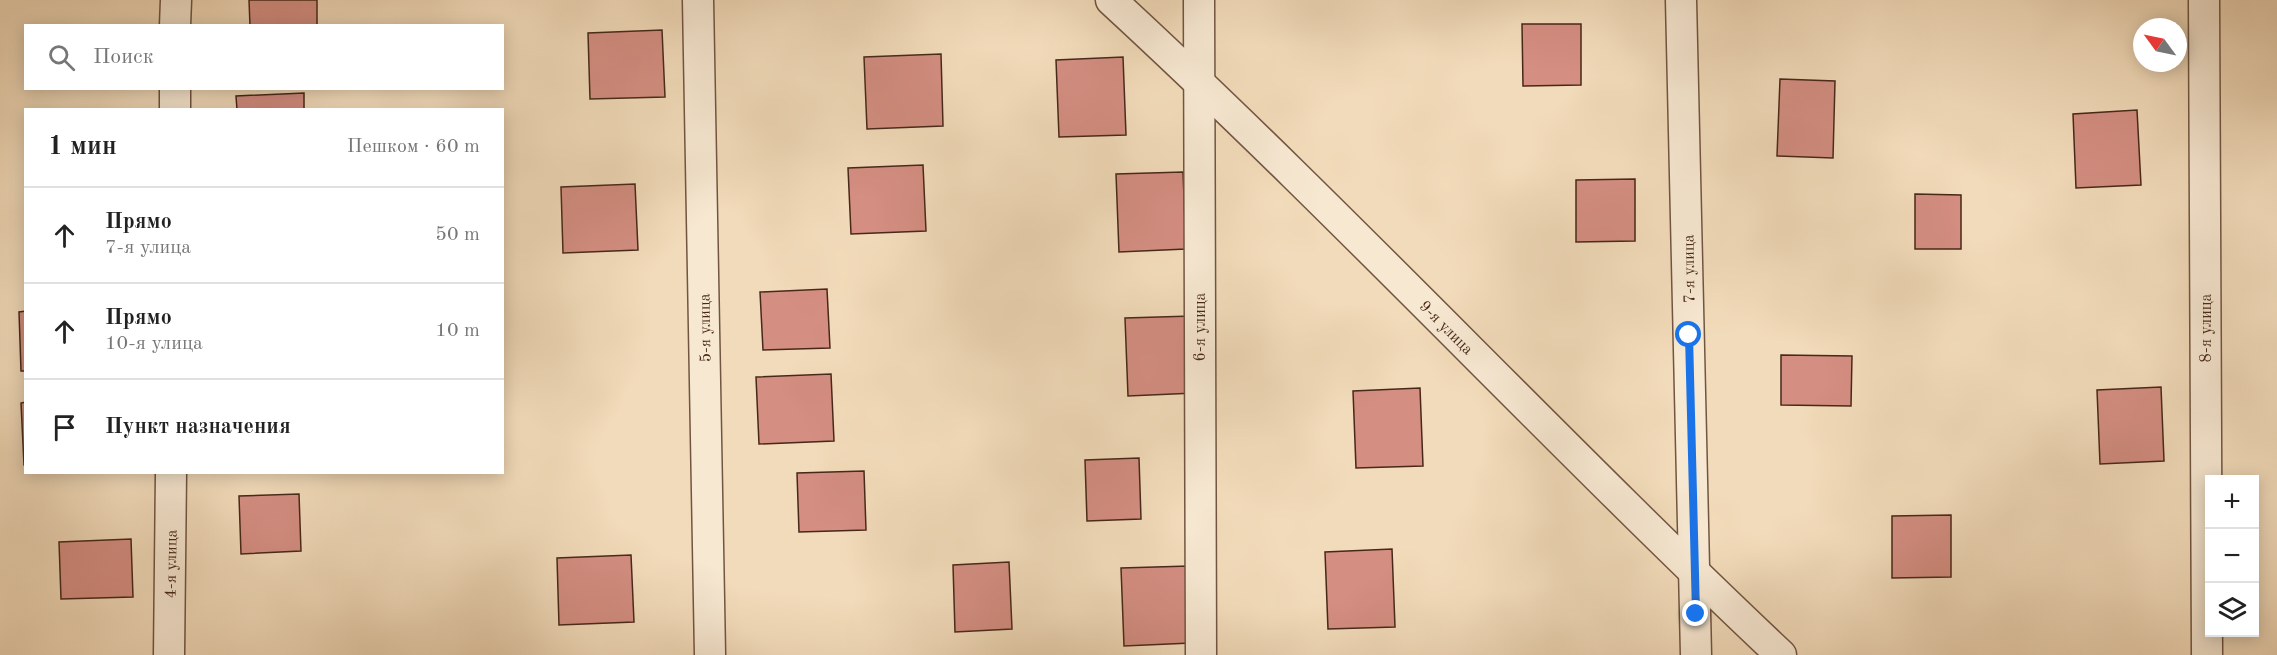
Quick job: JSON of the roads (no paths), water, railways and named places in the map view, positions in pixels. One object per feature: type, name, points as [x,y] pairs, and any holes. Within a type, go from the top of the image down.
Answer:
[{"type":"street","points":[[175,24],[176,0]]},
{"type":"street","name":"5-я улица","points":[[698,0],[710,655]]},
{"type":"street","name":"9-я улица","points":[[1111,0],[1198,80],[1695,574],[1781,655]]},
{"type":"street","name":"6-я улица","points":[[1199,0],[1201,655]]},
{"type":"street","name":"7-я улица","points":[[1681,0],[1696,655]]},
{"type":"street","name":"8-я улица","points":[[2204,0],[2207,655]]},
{"type":"street","points":[[174,108],[175,90]]},
{"type":"street","name":"4-я улица","points":[[170,655],[171,474]]}]
